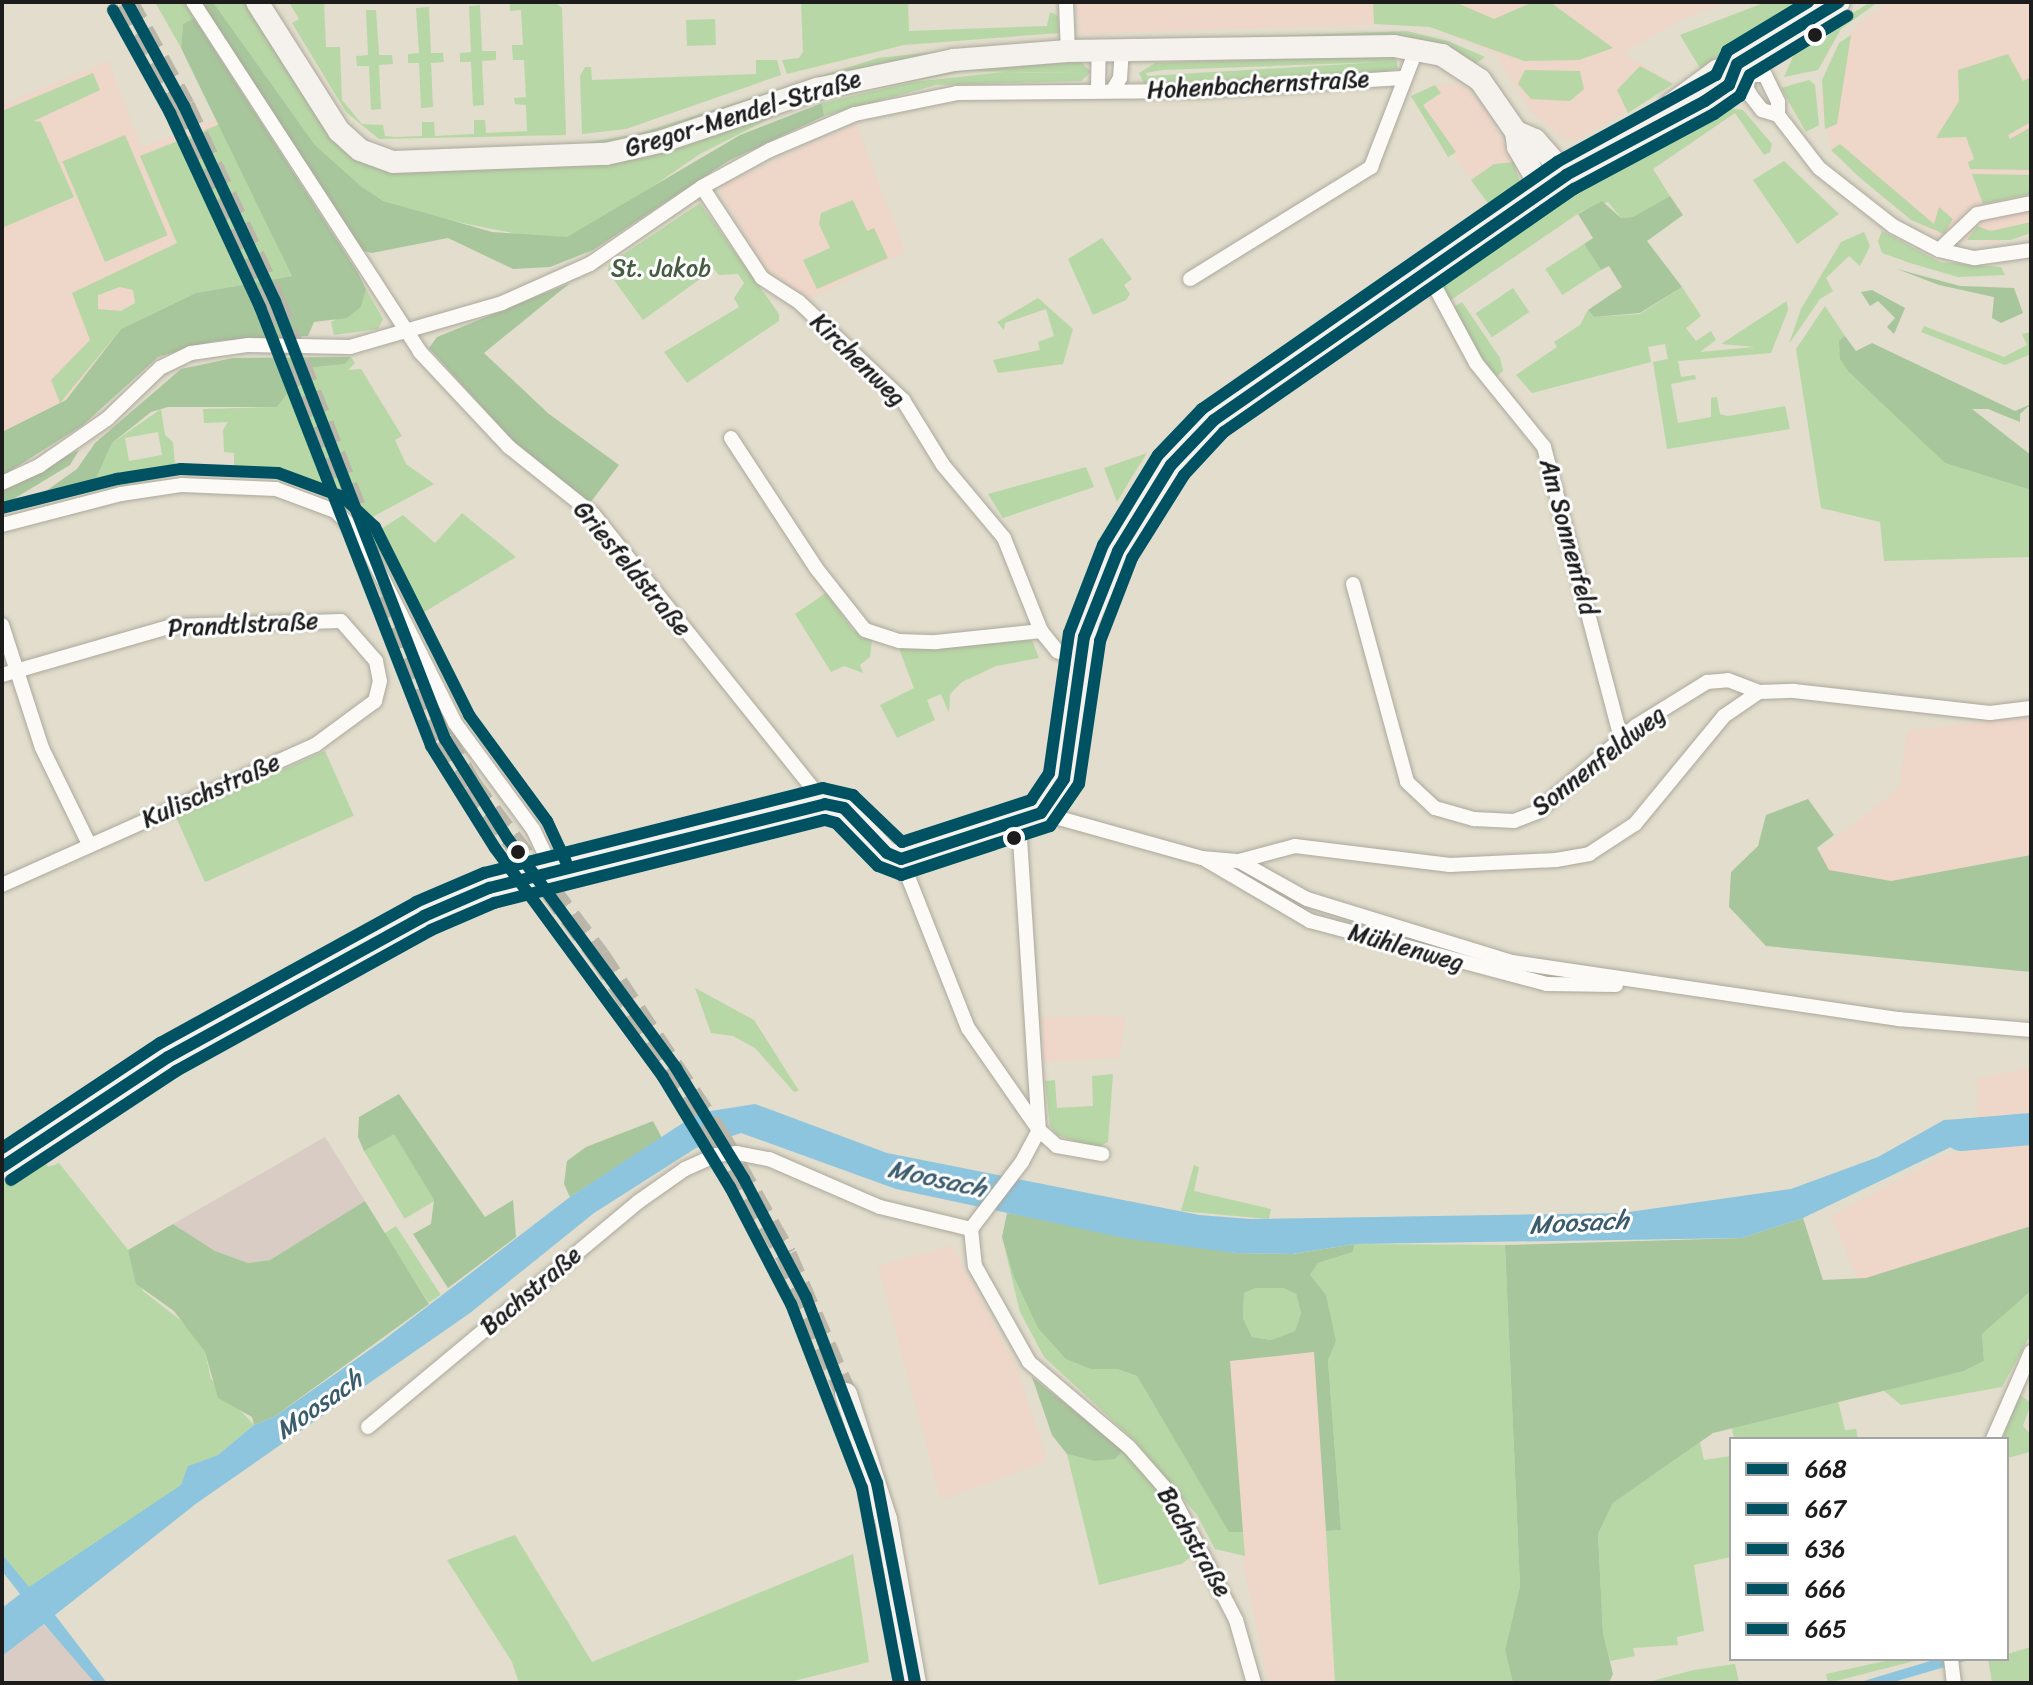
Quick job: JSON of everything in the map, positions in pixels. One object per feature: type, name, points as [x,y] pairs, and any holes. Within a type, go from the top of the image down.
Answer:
[{"type":"main road","name":"Gregor-Mendel-Straße","points":[[257,2],[339,131],[378,159],[409,163],[606,154],[889,71],[1068,51],[1417,48],[1464,65],[1516,132],[1535,140],[1566,175]]},
{"type":"main road","points":[[901,859],[1019,823],[1041,813],[1059,794],[1064,779],[1079,660],[1088,622],[1118,551],[1171,465],[1214,420],[1543,190],[1660,122],[1680,117],[1729,85],[1743,67],[1839,2]]},
{"type":"main road","name":"Gregor-Mendel-Straße","points":[[1516,132],[1518,147],[1543,190]]},
{"type":"main road","points":[[2,1167],[148,1069],[424,916],[552,869],[825,804]]},
{"type":"main road","name":"Griesfeldstraße","points":[[825,804],[844,808],[887,853],[901,859]]},
{"type":"main road","points":[[846,1394],[886,1519],[915,1683]]},
{"type":"street","name":"Griesfeldstraße","points":[[193,2],[407,333],[494,433],[593,514],[825,804]]},
{"type":"street","points":[[1066,2],[1068,51]]},
{"type":"street","name":"Hohenbachernstraße","points":[[1190,279],[1371,167],[1402,78],[1417,48]]},
{"type":"street","points":[[1099,51],[1106,90]]},
{"type":"street","name":"Hohenbachernstraße","points":[[1106,90],[1120,78],[1122,51]]},
{"type":"street","points":[[1778,115],[1762,110],[1751,96],[1746,87],[1743,67],[1765,75],[1778,102],[1778,115],[1798,145],[1840,189],[1939,250],[1975,258],[2031,250]]},
{"type":"street","name":"Hohenbachernstraße","points":[[2,483],[84,435],[160,368],[191,353],[248,345],[350,347],[407,333],[502,303],[590,264],[702,187],[808,132],[910,100],[1106,90],[1196,91],[1402,78]]},
{"type":"street","name":"Kirchenweg","points":[[702,187],[762,278],[799,302],[903,400],[943,465],[1004,538],[1041,631],[1057,651],[1079,660]]},
{"type":"street","points":[[1939,250],[1977,214],[2031,203]]},
{"type":"street","name":"Am Sonnenfeld","points":[[1427,272],[1476,363],[1544,447],[1621,738]]},
{"type":"street","points":[[731,438],[816,568],[865,630],[899,641],[936,642],[1041,631]]},
{"type":"street","points":[[2,525],[121,494],[182,485],[276,489],[335,511],[361,535],[455,723],[533,829],[552,869]]},
{"type":"street","name":"Sonnenfeldweg","points":[[1353,584],[1398,760],[1407,782],[1435,808],[1488,822],[1525,819],[1621,738],[1707,682],[1728,680],[1759,692],[1794,691],[1990,713],[2031,708]]},
{"type":"street","name":"Prandtlstraße","points":[[7,672],[143,633],[215,622],[341,621],[376,661]]},
{"type":"street","points":[[2,625],[7,672],[89,844]]},
{"type":"street","name":"Kulischstraße","points":[[2,885],[315,745],[351,723],[375,701],[380,681],[376,661]]},
{"type":"street","points":[[1041,813],[1202,858],[1239,861],[1295,846],[1450,865],[1589,854],[1635,824],[1724,716],[1759,692]]},
{"type":"street","points":[[971,1229],[1022,1162],[1037,1136],[1019,823]]},
{"type":"street","name":"Mühlenweg","points":[[1202,858],[1310,921],[1406,950],[1547,984],[1594,988],[1626,982]]},
{"type":"street","points":[[901,859],[968,1028],[1037,1136],[1057,1146],[1102,1154]]},
{"type":"street","name":"Mühlenweg","points":[[1239,861],[1307,899],[1512,962],[1626,982],[1899,1019],[2031,1030]]},
{"type":"street","name":"Bachstraße","points":[[368,1427],[638,1202],[685,1169],[717,1155],[737,1153],[769,1159],[880,1207],[971,1229],[975,1266],[1029,1362],[1129,1447],[1172,1496],[1236,1620],[1254,1683]]},
{"type":"street","points":[[1994,1437],[2031,1352]]},
{"type":"shaded area","points":[[1076,2],[1729,2],[1684,18],[1623,53],[1673,84],[1577,140],[1563,139],[1531,112],[1495,53],[1430,27],[1412,23],[1080,34]]},
{"type":"shaded area","points":[[1889,2],[2031,2],[2031,233],[1991,243],[1935,234],[1899,211],[1831,150],[1820,100],[1829,61],[1858,24]]},
{"type":"shaded area","points":[[108,61],[141,147],[222,117],[211,315],[2,454],[2,105]]},
{"type":"shaded area","points":[[1460,83],[1482,105],[1519,170],[1517,187],[1490,206],[1453,154],[1448,157],[1411,96],[1435,85]]},
{"type":"shaded area","points":[[856,124],[905,252],[806,300],[764,266],[721,194],[722,185]]},
{"type":"shaded area","points":[[2031,716],[2031,855],[1891,881],[1829,870],[1817,853],[1899,788],[1907,731]]},
{"type":"shaded area","points":[[1097,1015],[1126,1018],[1119,1058],[1043,1062],[1041,1018]]},
{"type":"shaded area","points":[[2031,1067],[2031,1321],[1894,1365],[1831,1216],[1945,1155],[1978,1149],[1977,1079]]},
{"type":"shaded area","points":[[325,1137],[365,1201],[270,1260],[248,1263],[215,1251],[173,1224]]},
{"type":"shaded area","points":[[952,1245],[1017,1368],[1047,1461],[941,1500],[878,1266]]},
{"type":"shaded area","points":[[1315,1352],[1335,1683],[1268,1683],[1244,1566],[1230,1361]]},
{"type":"shaded area","points":[[43,1624],[95,1683],[2,1683],[2,1656]]},
{"type":"green space","points":[[155,2],[184,2],[194,18],[183,24],[181,48]]},
{"type":"green space","points":[[200,2],[213,2],[315,145],[361,186],[383,201],[492,232],[567,237],[740,135],[822,103],[824,116],[728,161],[593,250],[550,267],[513,269],[448,238],[372,253],[363,251]]},
{"type":"green space","points":[[213,2],[247,2],[322,125],[399,172],[588,165],[893,79],[1013,63],[1081,62],[1091,72],[1081,81],[936,85],[824,116],[822,103],[913,82],[1004,72],[1083,73],[966,71],[827,98],[781,113],[700,154],[602,221],[567,237],[548,240],[437,218],[383,201],[361,186],[315,145]]},
{"type":"green space","points":[[279,2],[324,2],[326,47],[340,47],[342,100],[362,124],[383,125],[385,136],[394,137],[422,136],[422,122],[434,122],[435,136],[474,134],[474,120],[485,120],[486,133],[527,131],[526,105],[515,104],[514,98],[526,97],[524,60],[513,60],[512,45],[523,45],[521,10],[510,11],[510,4],[556,3],[562,8],[566,135],[379,139],[346,112],[292,23],[299,19],[290,4]]},
{"type":"green space","points":[[801,2],[908,2],[909,31],[1047,26],[1050,12],[1058,16],[1059,33],[904,45],[787,74],[782,60],[799,58],[803,52]]},
{"type":"green space","points":[[1373,2],[1455,2],[1494,19],[1533,2],[1550,2],[1613,48],[1579,60],[1524,61],[1430,27],[1374,24]]},
{"type":"green space","points":[[1766,2],[1797,2],[1700,68],[1680,35]]},
{"type":"green space","points":[[1871,2],[1878,2],[1841,29],[1818,70],[1784,77],[1795,52],[1825,40],[1838,22]]},
{"type":"green space","points":[[480,5],[482,51],[496,51],[496,60],[482,61],[484,105],[473,106],[471,62],[460,62],[460,53],[471,52],[469,6]]},
{"type":"green space","points":[[429,7],[431,53],[443,53],[444,62],[431,63],[433,107],[421,108],[419,63],[408,63],[408,54],[419,53],[416,8]]},
{"type":"green space","points":[[366,10],[376,10],[379,55],[392,55],[393,64],[379,65],[381,109],[371,110],[369,66],[357,66],[356,56],[368,55]]},
{"type":"green space","points":[[194,18],[358,273],[366,289],[361,307],[347,318],[314,322],[308,336],[214,341],[158,357],[83,425],[2,476],[2,432],[66,400],[121,329],[196,293],[292,276],[181,48],[183,24]]},
{"type":"green space","points":[[715,19],[716,45],[687,46],[686,20]]},
{"type":"green space","points":[[1407,31],[1448,41],[1485,57],[1475,64],[1449,48],[1412,38],[1155,40]]},
{"type":"green space","points":[[1851,35],[1837,124],[1825,129],[1822,80],[1839,43]]},
{"type":"green space","points":[[990,46],[878,64],[674,128],[595,146],[589,142],[637,134],[878,58]]},
{"type":"green space","points":[[1388,54],[1396,59],[1398,69],[1372,74],[1144,83],[1139,73],[1155,63]],"holes":[[[1381,62],[1147,76],[1146,73],[1163,70]]]},
{"type":"green space","points":[[2008,54],[2023,81],[2031,77],[2031,122],[2008,135],[2010,139],[2031,127],[2031,170],[1970,169],[1968,162],[1974,159],[1966,137],[1936,138],[1959,101],[1958,70]]},
{"type":"green space","points":[[756,60],[777,60],[781,75],[626,129],[582,134],[580,76],[585,67],[591,67],[592,80],[756,74]]},
{"type":"green space","points":[[1640,66],[1673,84],[1628,113],[1617,90]]},
{"type":"green space","points":[[1525,70],[1580,71],[1584,89],[1570,101],[1531,99],[1518,84]]},
{"type":"green space","points":[[93,73],[100,90],[34,121],[41,122],[74,197],[2,228],[2,111]]},
{"type":"green space","points":[[1809,80],[1815,85],[1819,125],[1806,132],[1781,88]]},
{"type":"green space","points":[[1435,85],[1441,93],[1423,105],[1456,152],[1448,157],[1411,96]]},
{"type":"green space","points":[[1723,107],[1743,110],[1772,144],[1770,152],[1764,155],[1735,113],[1653,169],[1670,196],[1634,217],[1621,218],[1608,202],[1582,211],[1448,302],[1439,281],[1480,250],[1577,185]]},
{"type":"green space","points":[[220,124],[292,276],[196,293],[121,329],[60,403],[51,380],[90,340],[72,293],[177,243],[140,156]],"holes":[[[120,287],[133,290],[135,303],[121,311],[98,309],[98,295]]]},
{"type":"green space","points":[[125,135],[168,235],[105,262],[62,162]]},
{"type":"green space","points":[[1840,144],[1934,224],[1939,207],[1953,219],[1944,234],[1911,220],[1858,176],[1831,150]]},
{"type":"green space","points":[[1784,161],[1839,214],[1797,244],[1753,180]]},
{"type":"green space","points":[[1514,162],[1520,183],[1490,206],[1471,180],[1494,164]]},
{"type":"green space","points":[[1972,174],[2030,175],[2031,194],[1983,204]]},
{"type":"green space","points":[[1670,196],[1683,215],[1647,241],[1682,287],[1640,313],[1594,317],[1588,310],[1622,287],[1609,266],[1601,270],[1584,244],[1593,238],[1578,214],[1602,201],[1621,218],[1633,217]]},
{"type":"green space","points":[[853,200],[867,231],[874,228],[888,258],[817,289],[803,260],[830,248],[819,224],[821,213]]},
{"type":"green space","name":"St. Jakob","points":[[700,203],[779,314],[779,321],[687,383],[664,352],[739,307],[734,298],[744,283],[738,274],[719,275],[714,269],[643,320],[608,272],[609,264]]},
{"type":"green space","points":[[2031,222],[2031,233],[2010,240],[1967,240],[1977,226],[1991,231]]},
{"type":"green space","points":[[1882,231],[1940,262],[2001,267],[2005,275],[1958,277],[1882,253],[1878,241]]},
{"type":"green space","points":[[1864,232],[1870,246],[1860,266],[1849,256],[1826,278],[1833,291],[1820,299],[1789,344],[1801,309],[1841,242]]},
{"type":"green space","points":[[1102,238],[1132,279],[1124,285],[1130,294],[1126,300],[1093,315],[1068,259]]},
{"type":"green space","points":[[1584,244],[1601,270],[1562,295],[1545,269]]},
{"type":"green space","points":[[1897,269],[1960,286],[2014,288],[2023,313],[2001,323],[1992,318],[1994,297],[1939,285]]},
{"type":"green space","points":[[570,283],[484,353],[549,414],[619,465],[590,503],[522,451],[429,348],[437,337]]},
{"type":"green space","points":[[1682,287],[1701,316],[1686,328],[1696,341],[1711,331],[1716,340],[1700,352],[1755,347],[1721,344],[1787,301],[1788,310],[1771,353],[1678,361],[1681,377],[1695,375],[1696,379],[1671,384],[1678,423],[1711,417],[1711,398],[1717,397],[1720,414],[1728,416],[1785,406],[1790,429],[1667,449],[1653,362],[1668,359],[1665,344],[1648,347],[1651,362],[1532,393],[1516,375],[1557,347],[1554,342],[1580,325],[1588,310],[1594,317],[1640,314]]},
{"type":"green space","points":[[1513,288],[1529,312],[1492,337],[1476,313]]},
{"type":"green space","points":[[366,289],[383,319],[378,329],[334,335],[331,322],[361,306]]},
{"type":"green space","points":[[1872,290],[1905,308],[1894,334],[1887,327],[1895,318],[1878,301],[1870,306],[1861,292]]},
{"type":"green space","points":[[1038,298],[1073,329],[1063,364],[998,373],[993,360],[1040,350],[1038,342],[1054,336],[1046,309],[1005,323],[1004,330],[997,322]]},
{"type":"green space","points":[[1462,302],[1500,358],[1503,371],[1495,378],[1451,309]]},
{"type":"green space","points":[[1825,306],[1845,336],[1839,342],[1888,406],[1945,463],[2031,490],[2031,557],[1884,561],[1880,522],[1821,508],[1796,349]]},
{"type":"green space","points":[[1924,326],[2004,357],[2027,345],[2022,334],[2031,332],[2031,354],[2005,365],[1921,332]]},
{"type":"green space","points":[[1845,336],[1856,351],[1872,343],[2015,411],[2031,404],[2020,414],[2020,422],[1988,409],[1972,409],[2031,455],[2031,490],[1945,463],[1849,372],[1840,359],[1839,341]]},
{"type":"green space","points":[[351,357],[355,363],[348,370],[361,369],[402,436],[395,440],[406,464],[434,484],[361,523],[347,505],[311,483],[234,473],[234,453],[224,452],[223,430],[228,422],[204,423],[203,409],[277,407],[307,368],[345,364]]},
{"type":"green space","points":[[351,357],[345,364],[307,368],[277,407],[168,407],[151,412],[112,443],[90,492],[19,510],[77,469],[95,443],[181,369],[233,358]]},
{"type":"green space","points":[[161,409],[165,435],[173,442],[176,475],[90,492],[112,443]],"holes":[[[158,432],[162,455],[129,461],[125,438]]]},
{"type":"green space","points":[[79,450],[70,465],[2,506],[2,488]]},
{"type":"green space","points":[[1147,453],[1130,480],[1117,502],[1104,468]]},
{"type":"green space","points":[[1086,467],[1094,487],[1003,518],[988,494]]},
{"type":"green space","points":[[462,513],[516,557],[416,617],[370,536],[403,515],[435,543]]},
{"type":"green space","points":[[826,593],[853,630],[872,640],[870,657],[860,665],[863,673],[844,666],[831,672],[795,614]]},
{"type":"green space","points":[[1032,640],[1039,658],[996,666],[962,682],[950,694],[949,713],[941,694],[927,700],[935,720],[897,738],[880,705],[914,688],[898,646]]},
{"type":"green space","points":[[325,751],[354,816],[205,882],[176,817]]},
{"type":"green space","points":[[1808,799],[1834,835],[1817,848],[1829,870],[1891,881],[2031,855],[2031,972],[1766,946],[1729,907],[1731,872],[1758,846],[1766,815]]},
{"type":"green space","points":[[695,988],[754,1020],[799,1091],[794,1092],[755,1048],[733,1036],[711,1033]]},
{"type":"green space","points":[[1113,1074],[1108,1142],[1096,1148],[1057,1135],[1050,1126],[1045,1081],[1055,1080],[1057,1108],[1093,1106],[1092,1076]]},
{"type":"green space","points":[[399,1094],[485,1217],[513,1200],[516,1237],[448,1288],[413,1234],[431,1224],[434,1200],[394,1134],[364,1151],[358,1137],[359,1117]]},
{"type":"green space","points":[[653,1121],[662,1138],[570,1197],[564,1184],[567,1161],[586,1147]]},
{"type":"green space","points":[[394,1133],[435,1201],[405,1219],[364,1151]]},
{"type":"green space","points":[[43,1157],[48,1167],[59,1163],[128,1250],[143,1291],[184,1323],[205,1352],[211,1379],[254,1425],[218,1455],[189,1466],[181,1485],[104,1541],[29,1588],[2,1554],[2,1185]]},
{"type":"green space","points":[[1194,1165],[1199,1167],[1194,1191],[1271,1209],[1269,1219],[1181,1211]]},
{"type":"green space","points":[[365,1201],[429,1304],[274,1417],[254,1425],[252,1417],[218,1398],[205,1352],[174,1311],[136,1284],[128,1250],[173,1224],[215,1251],[248,1263],[270,1260]]},
{"type":"green space","points":[[1007,1213],[1236,1253],[1293,1254],[1355,1244],[1353,1252],[1318,1263],[1310,1275],[1326,1295],[1336,1341],[1328,1360],[1341,1530],[1326,1531],[1314,1352],[1230,1361],[1243,1532],[1229,1532],[1137,1376],[1117,1369],[1091,1369],[1066,1359],[1038,1328],[1013,1275],[1002,1237]],"holes":[[[1256,1288],[1283,1288],[1296,1294],[1301,1313],[1295,1331],[1271,1340],[1252,1337],[1243,1318],[1244,1293]]]},
{"type":"green space","points":[[1803,1218],[1823,1280],[1866,1278],[2031,1226],[2031,1291],[1982,1334],[1984,1361],[1964,1371],[1713,1433],[1613,1503],[1598,1534],[1603,1633],[1613,1674],[1609,1683],[1513,1683],[1505,1650],[1520,1586],[1505,1245],[1742,1238]]},
{"type":"green space","points":[[396,1226],[441,1295],[429,1302],[384,1234]]},
{"type":"green space","points":[[1002,1237],[1013,1275],[1091,1369],[1117,1369],[1137,1376],[1229,1531],[1243,1532],[1245,1556],[1215,1549],[1197,1515],[1135,1441],[1044,1357],[1020,1312]]},
{"type":"green space","points":[[1355,1244],[1505,1245],[1520,1586],[1505,1650],[1513,1683],[1335,1683],[1326,1531],[1341,1530],[1328,1359],[1336,1341],[1310,1275],[1318,1263],[1353,1252]]},
{"type":"green space","points":[[1256,1288],[1283,1288],[1296,1294],[1301,1313],[1295,1331],[1271,1340],[1252,1337],[1243,1318],[1244,1293]]},
{"type":"green space","points":[[2031,1291],[2031,1334],[2002,1387],[1901,1405],[1883,1390],[1964,1371],[1984,1361],[1982,1334]]},
{"type":"green space","points":[[1032,1377],[1123,1450],[1115,1459],[1094,1461],[1067,1454],[1052,1435]]},
{"type":"green space","points":[[2018,1393],[2031,1403],[2023,1426],[2031,1435],[2031,1452],[2009,1458],[2009,1437],[2004,1437]]},
{"type":"green space","points":[[1838,1401],[1845,1430],[1856,1429],[1858,1437],[1734,1437],[1732,1428]]},
{"type":"green space","points":[[1700,1442],[1704,1460],[1729,1456],[1729,1557],[1694,1565],[1704,1631],[1677,1637],[1678,1645],[1633,1648],[1635,1656],[1610,1661],[1603,1633],[1598,1534],[1613,1503]]},
{"type":"green space","points":[[1123,1450],[1172,1508],[1196,1554],[1181,1564],[1099,1585],[1067,1454],[1094,1461]]},
{"type":"green space","points":[[515,1535],[592,1662],[853,1554],[869,1662],[786,1683],[519,1683],[512,1662],[447,1560]]},
{"type":"green space","points":[[2031,1647],[2031,1683],[1992,1683],[1988,1661],[2009,1661],[2009,1653]]},
{"type":"green space","points":[[1885,1661],[1914,1661],[1828,1683],[1826,1674]]},
{"type":"green space","points":[[1735,1664],[1739,1683],[1644,1683],[1694,1670]]},
{"type":"water","points":[[755,1104],[887,1153],[1199,1215],[1250,1219],[1622,1213],[1791,1189],[1878,1157],[1944,1120],[2005,1116],[2005,1138],[1953,1146],[1803,1218],[1742,1238],[1355,1244],[1292,1254],[1236,1253],[1129,1239],[896,1189],[741,1133],[696,1148],[594,1213],[470,1313],[197,1503],[55,1615],[107,1683],[95,1683],[44,1624],[2,1656],[2,1608],[20,1594],[2,1571],[2,1554],[29,1587],[181,1485],[188,1466],[218,1455],[254,1425],[274,1417],[385,1339],[570,1197],[698,1113]]},
{"type":"water","points":[[1930,1661],[1965,1661],[1890,1683],[1857,1683]]},
{"type":"waterway","name":"Moosach","points":[[1961,1135],[2031,1129]]},
{"type":"tunnel","points":[[127,2],[184,106],[275,301],[373,554]]},
{"type":"tunnel","points":[[386,595],[445,739],[471,785],[599,956],[720,1138],[786,1255],[846,1394]]},
{"type":"transit line","name":"666","points":[[127,2],[184,106],[275,301],[445,739],[508,839],[676,1068],[744,1179],[806,1297],[877,1483],[915,1683]]},
{"type":"transit line","name":"636","points":[[2,1148],[160,1043],[416,902],[484,873],[823,788],[853,795],[902,842],[1031,800],[1049,773],[1069,633],[1103,545],[1158,455],[1202,409],[1557,162],[1716,75],[1727,51],[1808,2]]},
{"type":"transit line","name":"668","points":[[2,1167],[168,1057],[424,916],[489,888],[825,804],[844,808],[887,853],[901,859],[1041,813],[1064,779],[1084,637],[1118,551],[1171,465],[1214,420],[1566,175],[1705,101],[1729,85],[1737,64],[1839,2]]},
{"type":"transit line","name":"665","points":[[113,10],[170,113],[260,307],[431,746],[495,848],[663,1077],[730,1187],[791,1304],[862,1488],[899,1683]]},
{"type":"transit line","name":"667","points":[[11,1180],[176,1071],[431,930],[494,903],[825,820],[836,823],[878,866],[901,875],[1050,826],[1079,784],[1100,641],[1132,558],[1184,475],[1224,432],[1574,189],[1714,114],[1740,96],[1750,75],[1847,16]]},
{"type":"transit line","name":"636","points":[[2,508],[117,479],[181,469],[278,473],[343,497],[375,527],[469,715],[547,821],[566,862]]}]
